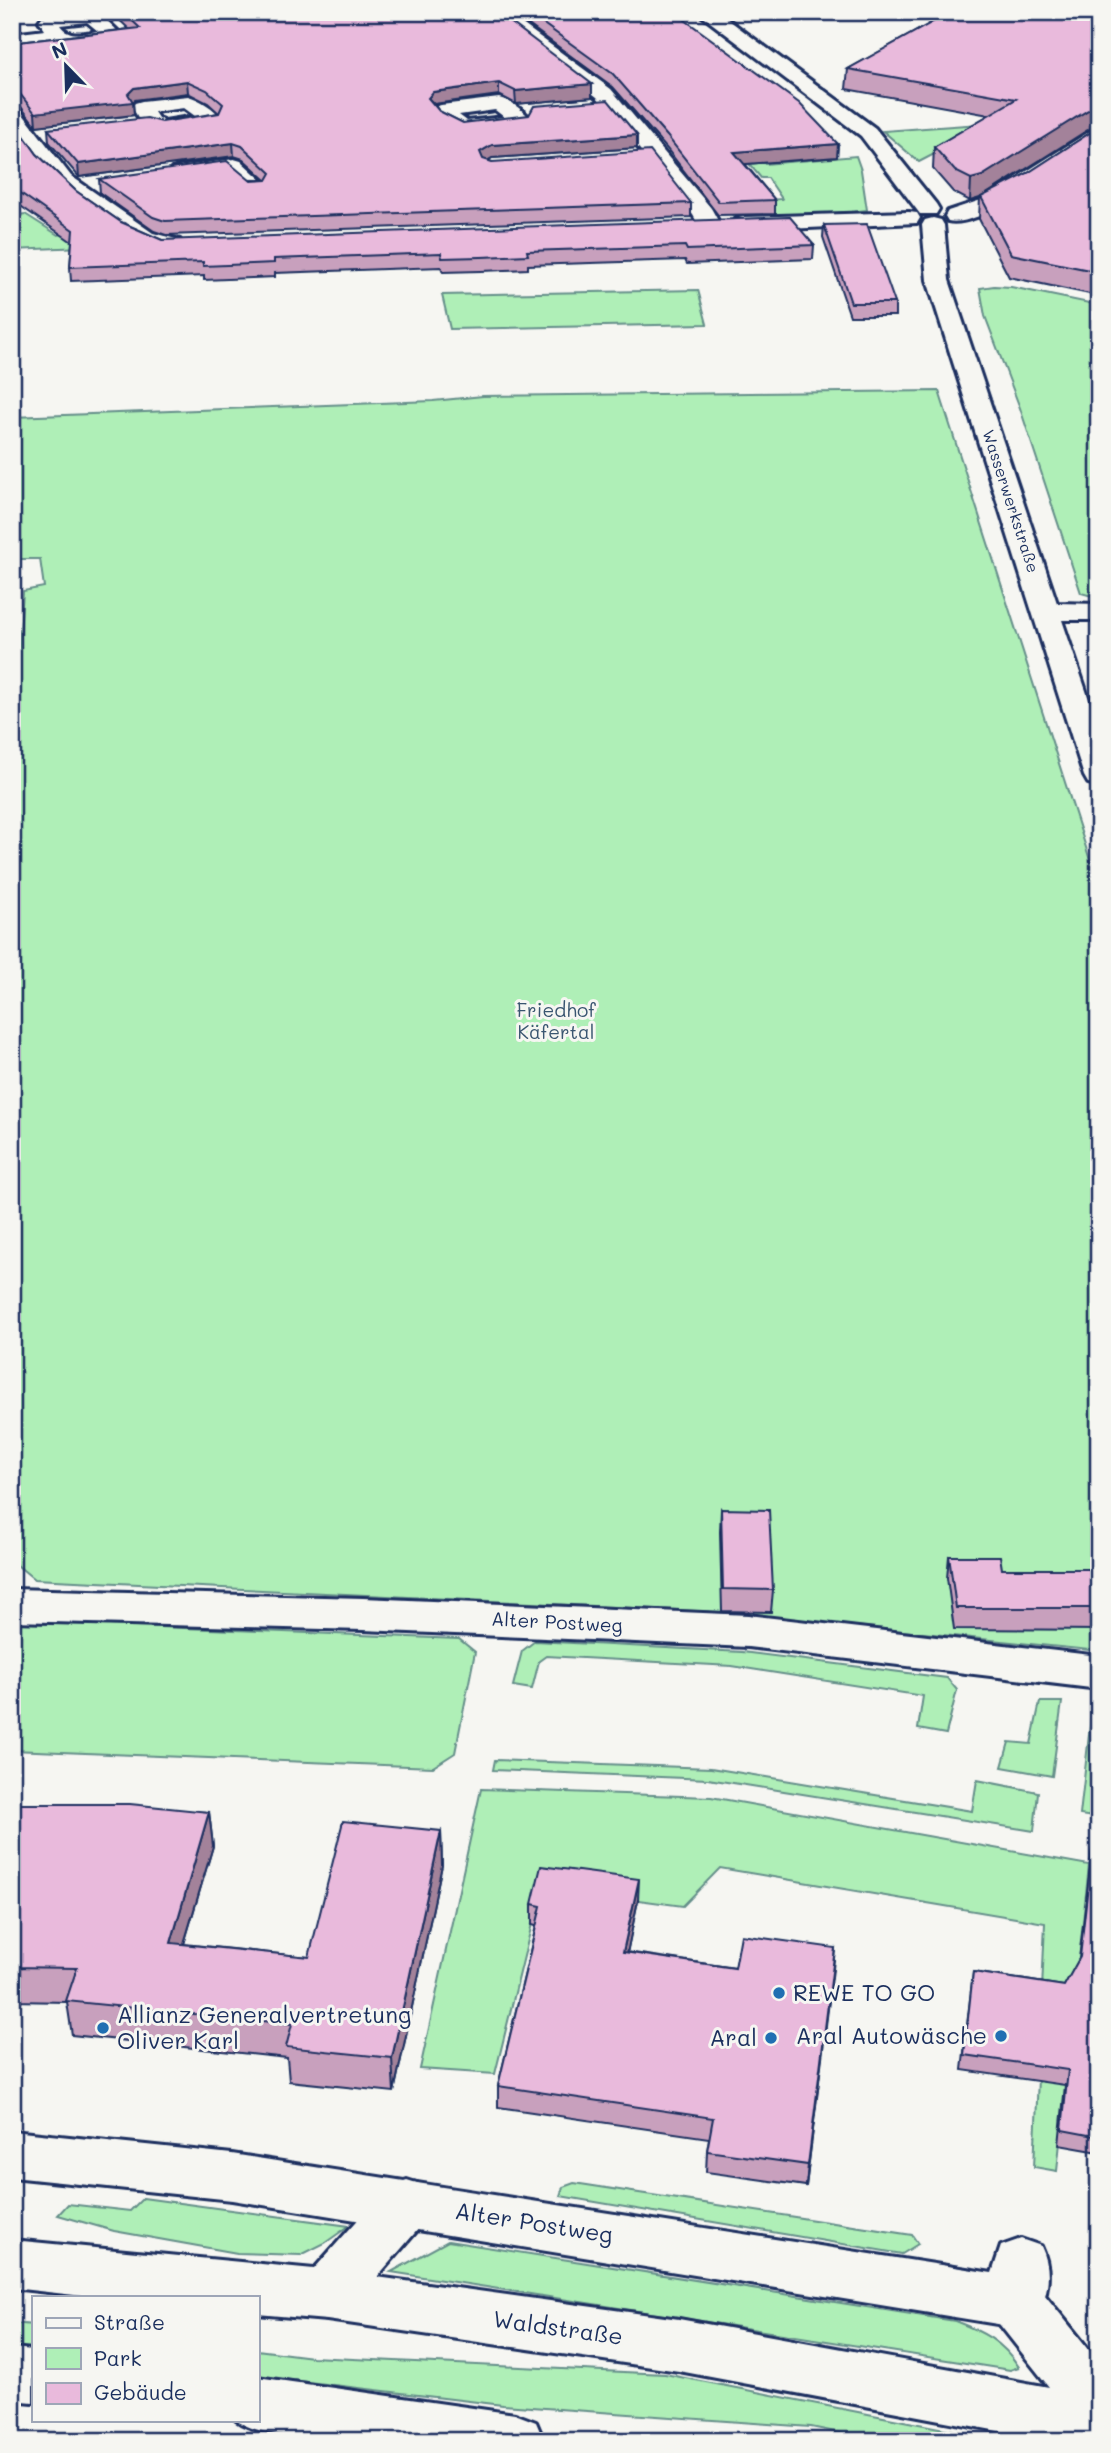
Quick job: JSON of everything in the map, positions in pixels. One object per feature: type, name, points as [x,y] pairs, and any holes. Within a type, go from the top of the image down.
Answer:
[{"type":"street","points":[[494,12],[586,78],[615,104],[658,155],[710,226]]},
{"type":"street","points":[[706,12],[868,132],[932,217]]},
{"type":"street","points":[[12,40],[57,34]]},
{"type":"street","points":[[589,106],[615,104]]},
{"type":"street","points":[[511,113],[537,111]]},
{"type":"street","points":[[12,113],[56,170],[73,187],[152,242],[196,244]]},
{"type":"street","points":[[124,125],[150,122]]},
{"type":"street","points":[[30,136],[56,133]]},
{"type":"street","points":[[683,227],[932,217],[989,205],[1099,134]]},
{"type":"street","points":[[630,157],[658,155]]},
{"type":"street","points":[[153,176],[234,165],[259,188]]},
{"type":"street","points":[[73,187],[100,183]]},
{"type":"street","name":"Wasserwerkstraße","points":[[932,217],[938,280],[1099,776]]},
{"type":"street","points":[[1047,611],[1099,612]]},
{"type":"street","name":"Alter Postweg","points":[[12,1605],[363,1614],[748,1631],[1099,1673]]},
{"type":"street","name":"Alter Postweg","points":[[12,2154],[232,2177],[407,2203],[1018,2282],[1099,2406]]},
{"type":"street","points":[[327,2295],[407,2203]]},
{"type":"street","name":"Waldstraße","points":[[12,2264],[223,2287],[327,2295],[679,2345],[1099,2423]]},
{"type":"street","points":[[12,2374],[32,2376]]},
{"type":"street","points":[[259,2403],[515,2441]]},
{"type":"green space","points":[[994,123],[919,162],[883,131]]},
{"type":"green space","points":[[745,143],[765,164],[856,156],[861,170],[867,210],[781,218],[747,218],[727,213],[717,204],[782,199],[768,178],[761,178],[745,159]]},
{"type":"green space","points":[[25,214],[58,235],[87,229],[132,245],[12,250],[12,216]]},
{"type":"green space","points":[[994,286],[1099,305],[1099,598],[1081,593],[1020,408],[985,316],[980,288]]},
{"type":"green space","points":[[698,290],[707,324],[450,329],[442,295]]},
{"type":"green space","name":"Friedhof Käfertal","points":[[939,391],[1099,888],[1099,1651],[718,1612],[34,1579],[12,1561],[12,742],[23,591],[44,587],[40,559],[18,559],[12,540],[12,417],[433,401],[483,396]]},
{"type":"green space","points":[[12,1621],[459,1639],[475,1652],[455,1753],[433,1767],[12,1750]]},
{"type":"green space","points":[[535,1641],[742,1652],[947,1678],[957,1690],[946,1734],[918,1729],[923,1696],[732,1666],[546,1656],[539,1661],[532,1689],[513,1686],[522,1651]]},
{"type":"green space","points":[[1040,1702],[1062,1702],[1052,1776],[1002,1767],[1009,1742],[1031,1744]]},
{"type":"green space","points":[[1099,1705],[1099,1818],[1080,1815],[1092,1708]]},
{"type":"green space","points":[[495,1760],[711,1768],[972,1811],[977,1780],[1038,1792],[1034,1831],[708,1779],[493,1770]]},
{"type":"green space","points":[[481,1789],[711,1797],[1089,1865],[1057,2171],[1034,2167],[1045,1923],[720,1868],[683,1906],[541,1887],[495,2074],[420,2069]]},
{"type":"green space","points":[[574,2183],[912,2235],[918,2244],[902,2254],[560,2196],[563,2187]]},
{"type":"green space","points":[[143,2198],[349,2226],[325,2243],[301,2255],[237,2253],[114,2231],[58,2215],[68,2204],[130,2211]]},
{"type":"green space","points":[[448,2241],[955,2321],[991,2338],[1006,2350],[1019,2367],[1010,2370],[391,2272]]},
{"type":"green space","points":[[12,2323],[32,2325],[32,2349],[12,2347]]},
{"type":"green space","points":[[259,2350],[312,2357],[665,2374],[1005,2441],[879,2441],[811,2427],[503,2405],[259,2376]]},
{"type":"building","points":[[123,12],[497,12],[592,84],[515,91],[499,83],[433,92],[428,98],[439,111],[463,123],[529,115],[534,106],[608,100],[637,135],[492,145],[480,152],[483,159],[492,162],[650,151],[691,203],[165,221],[153,217],[99,179],[227,161],[251,181],[267,180],[271,173],[242,146],[233,143],[78,164],[48,129],[147,118],[162,122],[219,113],[223,104],[207,90],[187,81],[134,88],[128,94],[133,102],[35,113],[20,94],[12,92],[12,37],[19,42],[140,28]]},
{"type":"building","points":[[527,12],[674,12],[799,103],[838,144],[734,152],[775,200],[719,202],[613,74]]},
{"type":"building","points":[[951,12],[1099,12],[1099,106],[1093,107],[982,176],[971,179],[955,171],[934,147],[1016,99],[848,69]]},
{"type":"building","points":[[12,119],[37,154],[76,191],[121,222],[162,240],[790,217],[814,245],[687,250],[685,246],[527,251],[528,255],[442,258],[441,253],[274,259],[274,263],[203,266],[203,262],[70,267],[73,230],[12,187]]},
{"type":"building","points":[[1099,127],[1099,272],[1011,254],[981,197],[1028,173]]},
{"type":"building","points":[[867,224],[895,303],[851,303],[824,225]]},
{"type":"building","points":[[721,1509],[769,1510],[773,1590],[723,1589]]},
{"type":"building","points":[[949,1556],[1000,1556],[1002,1569],[1099,1569],[1099,1608],[956,1608]]},
{"type":"building","points":[[12,1804],[130,1804],[209,1812],[171,1943],[309,1957],[343,1821],[441,1831],[392,2058],[286,2047],[292,2024],[66,2001],[77,1968],[12,1967]]},
{"type":"building","points":[[1092,1850],[1099,1851],[1099,2137],[1062,2130],[1068,2070],[964,2055],[973,1972],[1064,1986],[1080,1957]]},
{"type":"building","points":[[541,1866],[639,1879],[623,1952],[735,1968],[741,1935],[835,1948],[808,2165],[707,2151],[713,2118],[498,2086],[541,1906],[532,1904]]},
{"type":"place","name":"REWE TO GO","points":[[779,1993]]},
{"type":"place","name":"Allianz Generalvertretung Oliver Karl","points":[[103,2028]]},
{"type":"place","name":"Aral Autowäsche","points":[[1001,2036]]},
{"type":"place","name":"Aral","points":[[771,2038]]}]
